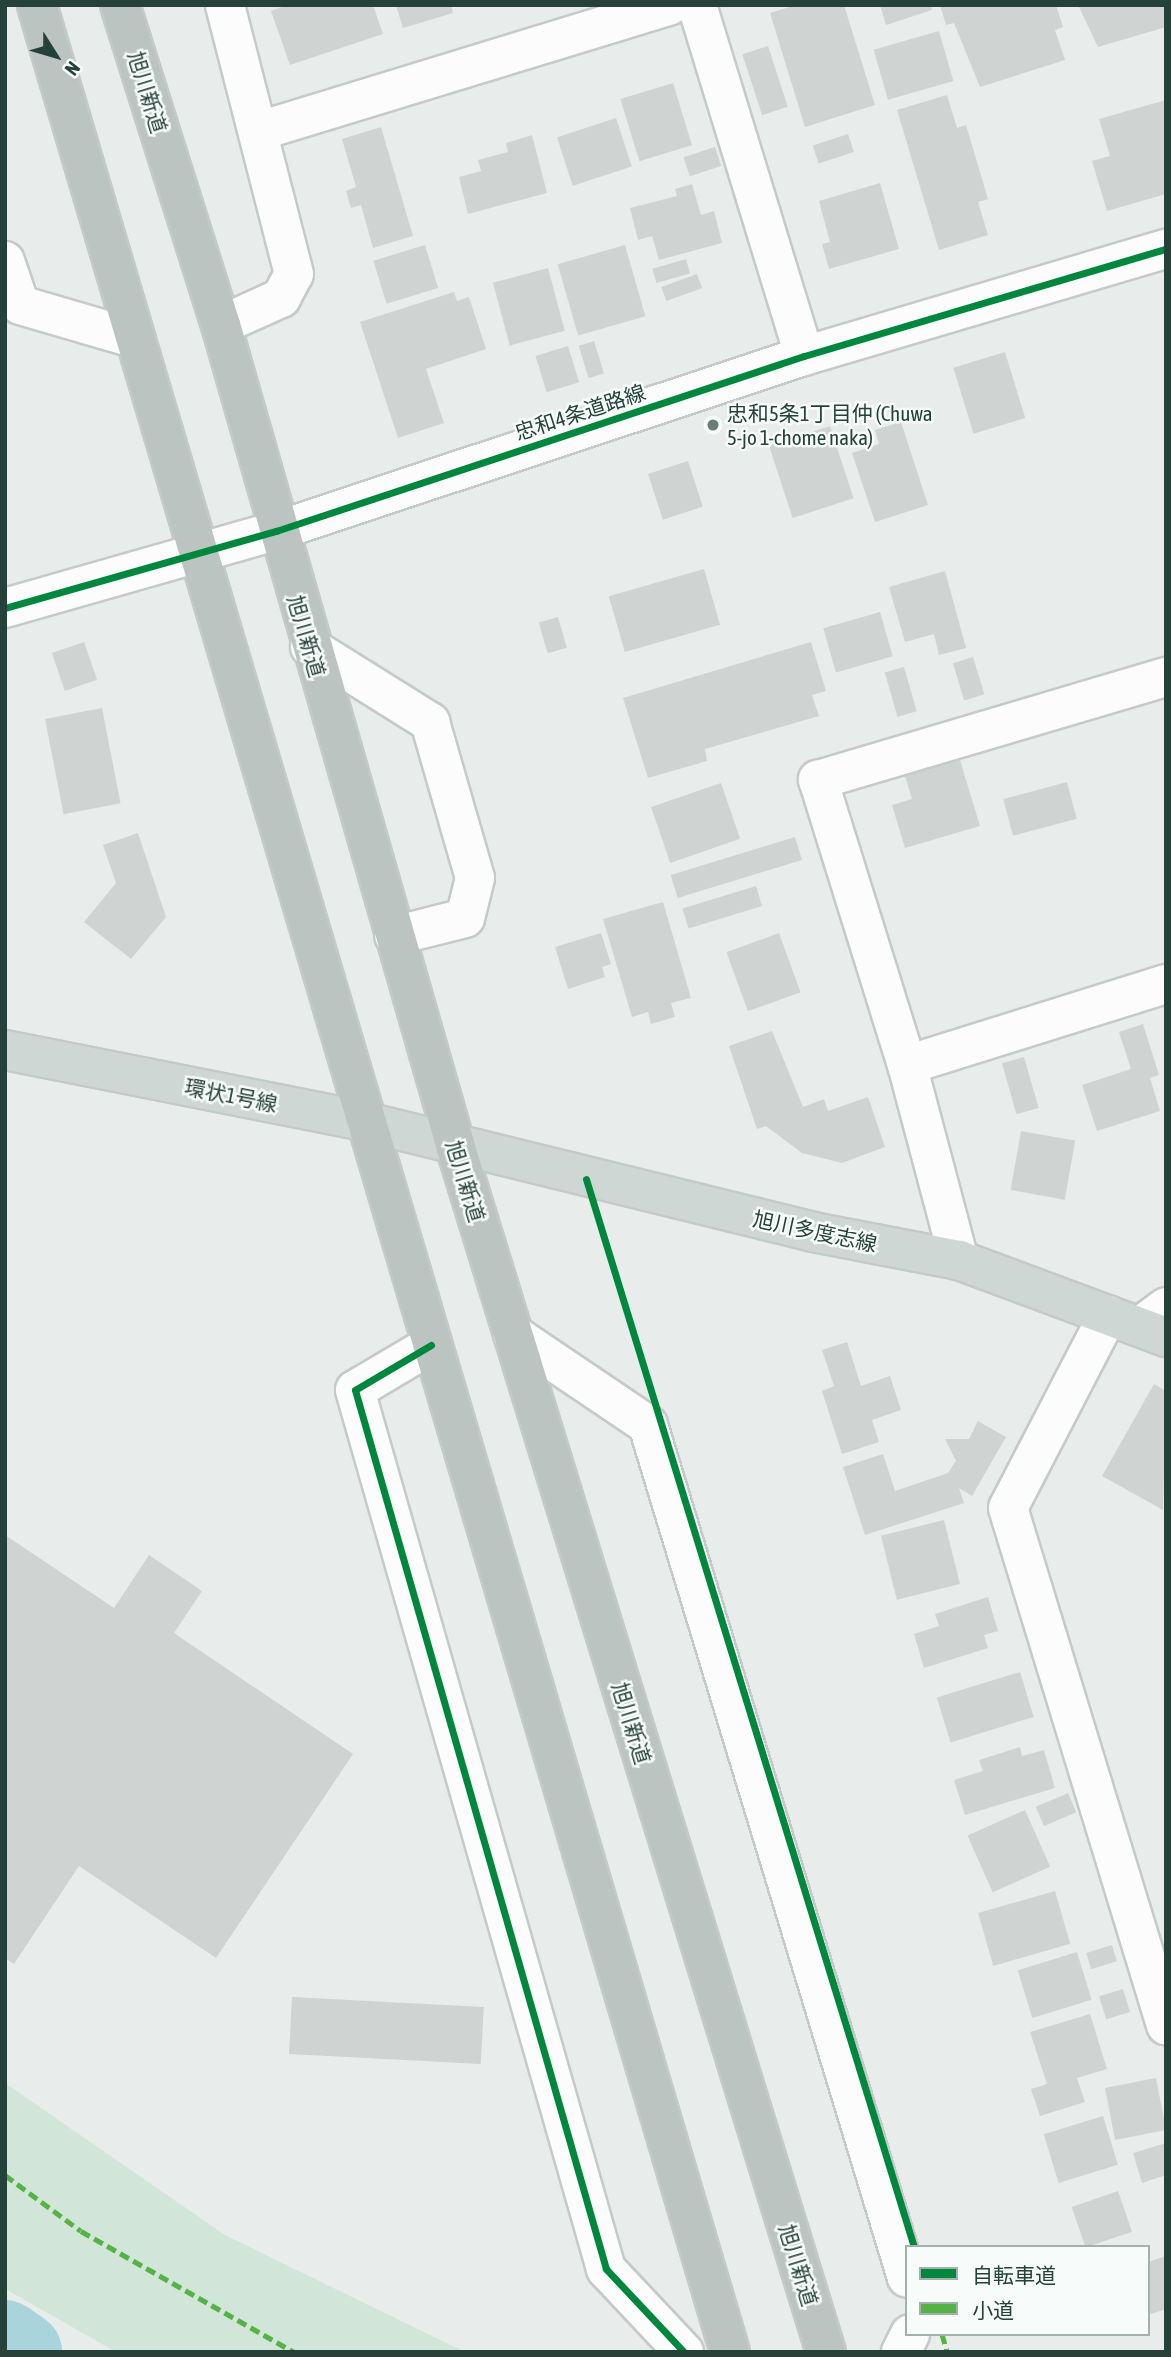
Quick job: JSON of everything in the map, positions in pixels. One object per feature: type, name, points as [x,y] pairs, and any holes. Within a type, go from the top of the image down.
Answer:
[{"type":"highway","points":[[37,5],[133,338],[199,552],[362,1121],[730,2352]]},
{"type":"highway","name":"旭川新道","points":[[120,5],[220,325],[276,530],[456,1148],[826,2352]]},
{"type":"main road","name":"環状1号線","points":[[5,1050],[362,1121],[456,1148]]},
{"type":"main road","name":"旭川多度志線","points":[[456,1148],[959,1260],[1146,1321]]},
{"type":"street","points":[[220,325],[281,298],[294,274],[260,131],[225,5]]},
{"type":"street","points":[[260,131],[670,5]]},
{"type":"street","points":[[697,5],[804,356]]},
{"type":"street","name":"忠和4条道路線","points":[[5,608],[276,530],[804,356],[1166,248]]},
{"type":"street","points":[[5,261],[20,305],[133,338]]},
{"type":"street","points":[[310,647],[430,722],[475,878],[465,918],[394,936]]},
{"type":"street","points":[[959,1260],[907,1065],[818,780],[1166,677]]},
{"type":"street","points":[[907,1065],[1166,984]]},
{"type":"street","points":[[1146,1321],[1009,1508],[1166,2025]]},
{"type":"street","points":[[513,1334],[648,1425],[905,2271]]},
{"type":"street","points":[[431,1345],[355,1391],[606,2269],[684,2352]]},
{"type":"street","points":[[901,2352],[910,2336]]},
{"type":"green space","points":[[5,2083],[225,2235],[465,2352],[116,2352],[7,2290]]},
{"type":"building","points":[[287,5],[373,5],[383,34],[290,65],[271,11]]},
{"type":"building","points":[[396,5],[451,5],[453,13],[403,28]]},
{"type":"building","points":[[796,5],[844,5],[875,105],[805,127],[770,13]]},
{"type":"building","points":[[880,5],[931,5],[932,10],[886,25]]},
{"type":"building","points":[[940,5],[1056,5],[1063,27],[1055,30],[1065,60],[980,87],[954,23],[946,25]]},
{"type":"building","points":[[1078,5],[1166,5],[1166,27],[1098,47]]},
{"type":"building","points":[[939,31],[953,81],[888,100],[874,50]]},
{"type":"building","points":[[768,46],[788,107],[762,115],[742,54]]},
{"type":"building","points":[[673,83],[692,145],[639,161],[620,99]]},
{"type":"building","points":[[947,95],[957,128],[966,125],[988,199],[978,202],[988,235],[939,250],[897,110]]},
{"type":"building","points":[[1166,100],[1166,194],[1107,211],[1092,161],[1110,156],[1099,119]]},
{"type":"building","points":[[616,118],[632,167],[573,186],[557,137]]},
{"type":"building","points":[[381,127],[413,236],[373,248],[361,205],[351,208],[346,191],[356,187],[342,139]]},
{"type":"building","points":[[848,134],[854,152],[819,164],[813,145]]},
{"type":"building","points":[[532,135],[547,193],[468,214],[459,177],[481,171],[478,160],[508,152],[506,143]]},
{"type":"building","points":[[715,147],[721,166],[690,176],[684,157]]},
{"type":"building","points":[[880,183],[899,249],[829,269],[822,244],[830,242],[819,201]]},
{"type":"building","points":[[692,184],[701,215],[714,211],[722,243],[659,260],[652,236],[638,240],[630,208],[677,196],[675,189]]},
{"type":"building","points":[[425,245],[438,288],[387,304],[373,261]]},
{"type":"building","points":[[625,245],[645,316],[578,335],[558,264]]},
{"type":"building","points":[[686,259],[690,273],[656,283],[652,269]]},
{"type":"building","points":[[548,268],[565,331],[510,346],[493,283]]},
{"type":"building","points":[[697,274],[702,288],[666,301],[661,287]]},
{"type":"building","points":[[454,292],[457,301],[469,297],[486,349],[426,369],[444,423],[398,438],[360,322]]},
{"type":"building","points":[[594,341],[604,374],[589,378],[579,346]]},
{"type":"building","points":[[568,346],[579,382],[547,392],[535,356]]},
{"type":"building","points":[[1005,352],[1025,418],[974,434],[953,368]]},
{"type":"building","points":[[901,422],[928,505],[875,522],[852,453],[879,444],[875,430]]},
{"type":"building","points":[[830,426],[853,498],[793,518],[769,446]]},
{"type":"building","points":[[688,461],[703,507],[663,520],[648,474]]},
{"type":"building","points":[[704,569],[720,625],[625,652],[609,596]]},
{"type":"building","points":[[945,571],[966,648],[939,655],[934,634],[905,642],[889,587]]},
{"type":"building","points":[[880,612],[893,656],[836,672],[823,628]]},
{"type":"building","points":[[558,617],[567,648],[548,653],[539,623]]},
{"type":"building","points":[[84,642],[97,680],[65,691],[52,653]]},
{"type":"building","points":[[811,642],[826,691],[812,695],[819,716],[705,749],[707,761],[648,778],[623,698]]},
{"type":"building","points":[[973,657],[984,694],[964,700],[953,663]]},
{"type":"building","points":[[904,667],[917,711],[897,717],[885,673]]},
{"type":"building","points":[[102,708],[121,803],[64,814],[45,719]]},
{"type":"building","points":[[960,760],[980,826],[905,848],[892,805],[912,799],[905,776]]},
{"type":"building","points":[[1067,782],[1077,819],[1013,836],[1003,799]]},
{"type":"building","points":[[721,783],[740,839],[670,863],[651,807]]},
{"type":"building","points":[[138,833],[166,917],[131,959],[84,922],[116,883],[103,845]]},
{"type":"building","points":[[795,837],[802,860],[678,898],[671,875]]},
{"type":"building","points":[[756,886],[762,906],[689,929],[682,909]]},
{"type":"building","points":[[663,902],[691,998],[671,1003],[675,1017],[651,1024],[648,1012],[632,1017],[603,919]]},
{"type":"building","points":[[601,933],[611,964],[602,967],[605,977],[568,989],[555,947]]},
{"type":"building","points":[[779,933],[801,992],[748,1011],[726,952]]},
{"type":"building","points":[[1143,1024],[1159,1075],[1150,1078],[1160,1111],[1097,1131],[1082,1085],[1131,1069],[1119,1032]]},
{"type":"building","points":[[772,1031],[803,1107],[824,1099],[828,1111],[868,1097],[885,1147],[842,1163],[802,1153],[766,1126],[757,1129],[729,1046]]},
{"type":"building","points":[[1024,1057],[1039,1108],[1016,1114],[1002,1063]]},
{"type":"building","points":[[1021,1131],[1075,1141],[1065,1200],[1011,1190]]},
{"type":"building","points":[[847,1342],[861,1386],[890,1376],[901,1410],[872,1420],[879,1442],[842,1454],[822,1391],[834,1386],[822,1350]]},
{"type":"building","points":[[1154,1384],[1166,1391],[1163,1510],[1102,1476]]},
{"type":"building","points":[[978,1421],[1006,1437],[972,1496],[959,1488],[964,1503],[865,1535],[843,1467],[883,1454],[895,1491],[948,1473],[956,1461],[945,1439],[969,1439]]},
{"type":"building","points":[[944,1520],[960,1584],[897,1600],[881,1536]]},
{"type":"building","points":[[5,1535],[114,1608],[149,1555],[202,1591],[174,1633],[353,1754],[216,1958],[79,1866],[14,1964],[5,1958]]},
{"type":"building","points":[[988,1597],[998,1631],[984,1635],[988,1648],[924,1668],[914,1634],[939,1626],[935,1614]]},
{"type":"building","points":[[1020,1672],[1034,1717],[951,1742],[937,1697]]},
{"type":"building","points":[[1020,1747],[1022,1756],[1044,1750],[1055,1788],[965,1815],[954,1780],[983,1771],[979,1760]]},
{"type":"building","points":[[1068,1793],[1076,1812],[1044,1826],[1036,1807]]},
{"type":"building","points":[[1025,1810],[1050,1867],[993,1892],[967,1836]]},
{"type":"building","points":[[1055,1891],[1070,1944],[993,1966],[978,1913]]},
{"type":"building","points":[[1112,1945],[1117,1961],[1091,1969],[1086,1953]]},
{"type":"building","points":[[1077,1952],[1092,2000],[1032,2018],[1018,1970]]},
{"type":"building","points":[[1123,1989],[1130,2012],[1106,2019],[1099,1996]]},
{"type":"building","points":[[292,1997],[484,2007],[481,2064],[289,2054]]},
{"type":"building","points":[[1090,2014],[1107,2069],[1077,2078],[1085,2102],[1040,2116],[1031,2089],[1047,2084],[1030,2032]]},
{"type":"building","points":[[1156,2078],[1166,2130],[1115,2140],[1105,2088]]},
{"type":"building","points":[[1103,2116],[1118,2165],[1059,2183],[1044,2134]]},
{"type":"building","points":[[1166,2143],[1166,2175],[1142,2183],[1133,2153]]},
{"type":"building","points":[[1118,2191],[1132,2232],[1093,2245],[1085,2245],[1072,2207]]},
{"type":"building","points":[[1166,2256],[1166,2309],[1150,2314],[1150,2261]]},
{"type":"waterway","points":[[5,2340],[22,2352]]},
{"type":"marked path","points":[[5,2175],[81,2231],[294,2352]]},
{"type":"marked path","points":[[943,2336],[947,2352]]},
{"type":"cycle path","points":[[5,608],[276,531],[804,356],[1166,249]]},
{"type":"cycle path","points":[[586,1179],[913,2245]]},
{"type":"cycle path","points":[[431,1345],[355,1390],[606,2269],[684,2352]]},
{"type":"place","name":"忠和5条1丁目仲 (Chuwa 5-jo 1-chome naka)","points":[[713,425]]}]
